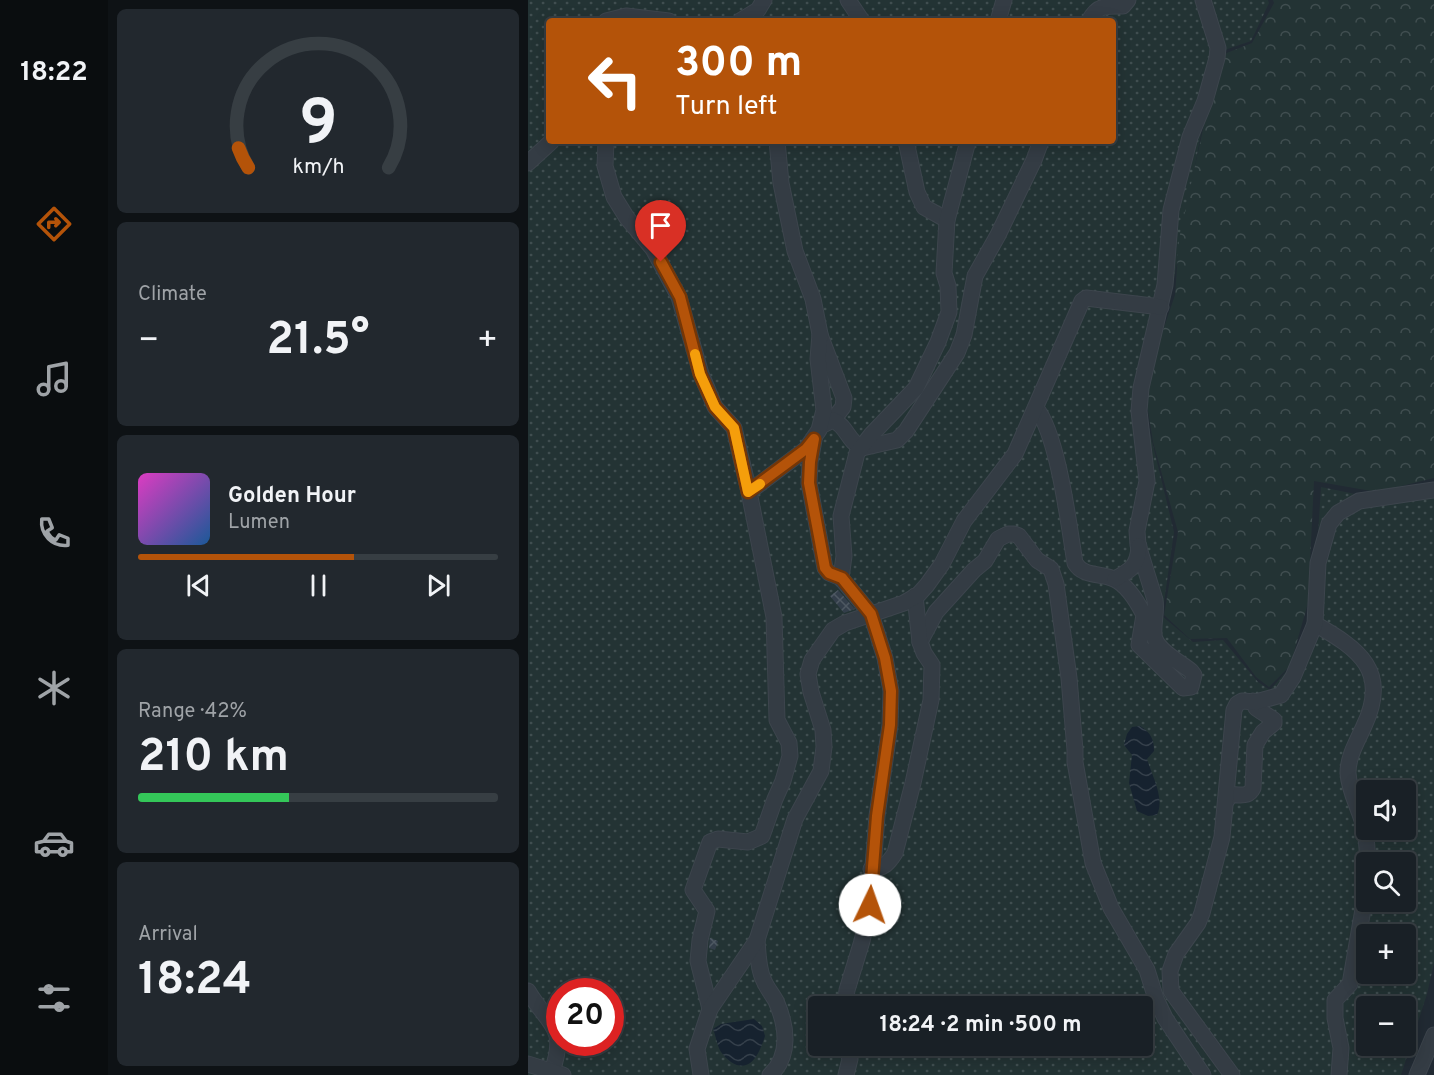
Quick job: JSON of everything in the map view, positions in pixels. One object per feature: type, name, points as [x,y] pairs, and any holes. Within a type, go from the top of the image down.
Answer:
[{"type":"lane","points":[[745,18],[758,10],[764,0]]},
{"type":"lane","points":[[848,0],[860,18]]},
{"type":"lane","points":[[999,18],[1004,0]]},
{"type":"lane","points":[[1091,18],[1096,9],[1123,6],[1128,0]]},
{"type":"lane","points":[[1121,576],[1144,615],[1139,640],[1142,650],[1179,684],[1187,688],[1191,687],[1194,675],[1156,643],[1153,636],[1157,609],[1137,531],[1148,481],[1139,411],[1141,388],[1165,285],[1171,210],[1190,137],[1205,101],[1217,58],[1218,48],[1203,0]]},
{"type":"lane","points":[[618,18],[626,16],[643,18]]},
{"type":"lane","points":[[528,163],[549,144]]},
{"type":"lane","points":[[606,144],[605,166],[614,197],[627,218],[653,249],[680,297],[700,374],[715,407],[734,428],[774,617],[777,720],[789,743],[790,756],[762,836],[748,842],[718,839],[710,842],[706,848],[693,890],[707,911],[698,961],[710,1010]]},
{"type":"lane","points":[[748,492],[806,449],[843,407],[844,398],[820,334],[813,299],[795,251],[781,183],[777,144]]},
{"type":"lane","points":[[907,144],[917,192],[924,207],[947,220]]},
{"type":"lane","points":[[842,578],[844,556],[841,516],[857,453],[916,388],[938,342],[949,312],[948,286],[944,273],[947,220],[967,144]]},
{"type":"lane","points":[[823,428],[838,422],[853,443],[862,448],[897,440],[915,420],[957,353],[964,336],[975,276],[998,235],[1040,144]]},
{"type":"lane","points":[[701,1075],[698,1049],[710,1010],[757,940],[795,819],[821,771],[824,747],[822,730],[808,674],[812,660],[833,630],[845,623],[904,603],[927,585],[942,564],[964,521],[1015,454],[1082,301],[1086,298],[1161,307]]},
{"type":"lane","points":[[820,334],[818,359],[824,410],[823,428],[809,472],[811,499],[825,568],[829,573],[842,578],[871,614],[885,658],[891,691],[890,725],[872,869],[870,905],[846,996]]},
{"type":"lane","points":[[1036,408],[1045,421],[1053,445],[1075,563],[1078,568],[1086,572],[1136,576],[1152,586]]},
{"type":"lane","points":[[1232,1075],[1171,991],[1170,971],[1176,954],[1202,913],[1222,837],[1234,710],[1242,700],[1252,702],[1281,695],[1293,677],[1314,624],[1318,563],[1329,524],[1338,513],[1359,501],[1434,490]]},
{"type":"lane","points":[[920,642],[936,612],[985,561],[998,539],[1008,534],[1019,536],[1037,560],[1051,569],[1056,584],[1070,678],[1075,762],[1093,863],[1111,908],[1147,970],[1156,999],[1203,1075]]},
{"type":"lane","points":[[1121,576],[1135,564],[1139,546]]},
{"type":"lane","points":[[872,869],[882,868],[895,854],[931,700],[932,664],[920,642],[915,596]]},
{"type":"lane","points":[[1314,624],[1338,637],[1358,652],[1367,663],[1374,680],[1373,700],[1366,722],[1349,758],[1348,774],[1365,830],[1367,852]]},
{"type":"lane","points":[[1227,800],[1232,795],[1243,796],[1251,792],[1255,745],[1263,732],[1274,723],[1274,720],[1256,708],[1252,702]]},
{"type":"lane","points":[[1339,1075],[1341,1048],[1335,1018],[1335,1000],[1350,984],[1363,912]]},
{"type":"lane","points":[[757,940],[764,981],[776,1002],[786,1046],[782,1060],[770,1075]]},
{"type":"lane","points":[[528,991],[557,1031],[557,1073],[528,1064]]},
{"type":"lane","points":[[1417,1075],[1434,1035]]},
{"type":"lane","points":[[846,1075],[849,1056]]},
{"type":"green space","points":[[528,0],[1268,0],[1269,3],[1251,41],[1216,53],[1171,295],[1139,387],[1174,532],[1162,616],[1193,642],[1223,640],[1258,682],[1270,690],[1296,660],[1314,597],[1321,487],[1375,498],[1434,486],[1434,963],[1416,1028],[1416,996],[1356,996],[1356,1056],[1407,1056],[1401,1075],[528,1075]]},
{"type":"green space","points":[[1273,0],[1434,0],[1434,478],[1377,492],[1314,481],[1308,603],[1290,666],[1269,687],[1256,677],[1227,638],[1190,639],[1164,615],[1178,532],[1153,442],[1144,386],[1175,295],[1179,239],[1219,56],[1252,43],[1274,3]]},
{"type":"water","points":[[1140,726],[1147,731],[1153,743],[1154,751],[1147,759],[1159,794],[1157,815],[1148,816],[1137,811],[1129,783],[1132,755],[1124,745],[1132,727]]},
{"type":"water","points":[[754,1019],[762,1026],[765,1036],[763,1042],[754,1060],[744,1066],[738,1065],[721,1052],[713,1029],[721,1024]]},
{"type":"building","points":[[838,590],[855,609],[844,613],[830,596]]},
{"type":"building","points":[[710,938],[718,941],[715,950],[709,948]]},
{"type":"slow traffic","points":[[695,354],[700,374],[715,407],[734,428],[748,492],[760,484]]},
{"type":"route","points":[[661,262],[680,297],[700,374],[715,407],[734,428],[748,492],[806,449],[814,439],[809,483],[825,568],[829,573],[842,578],[871,614],[885,658],[891,691],[890,725],[877,816],[870,905]]}]
